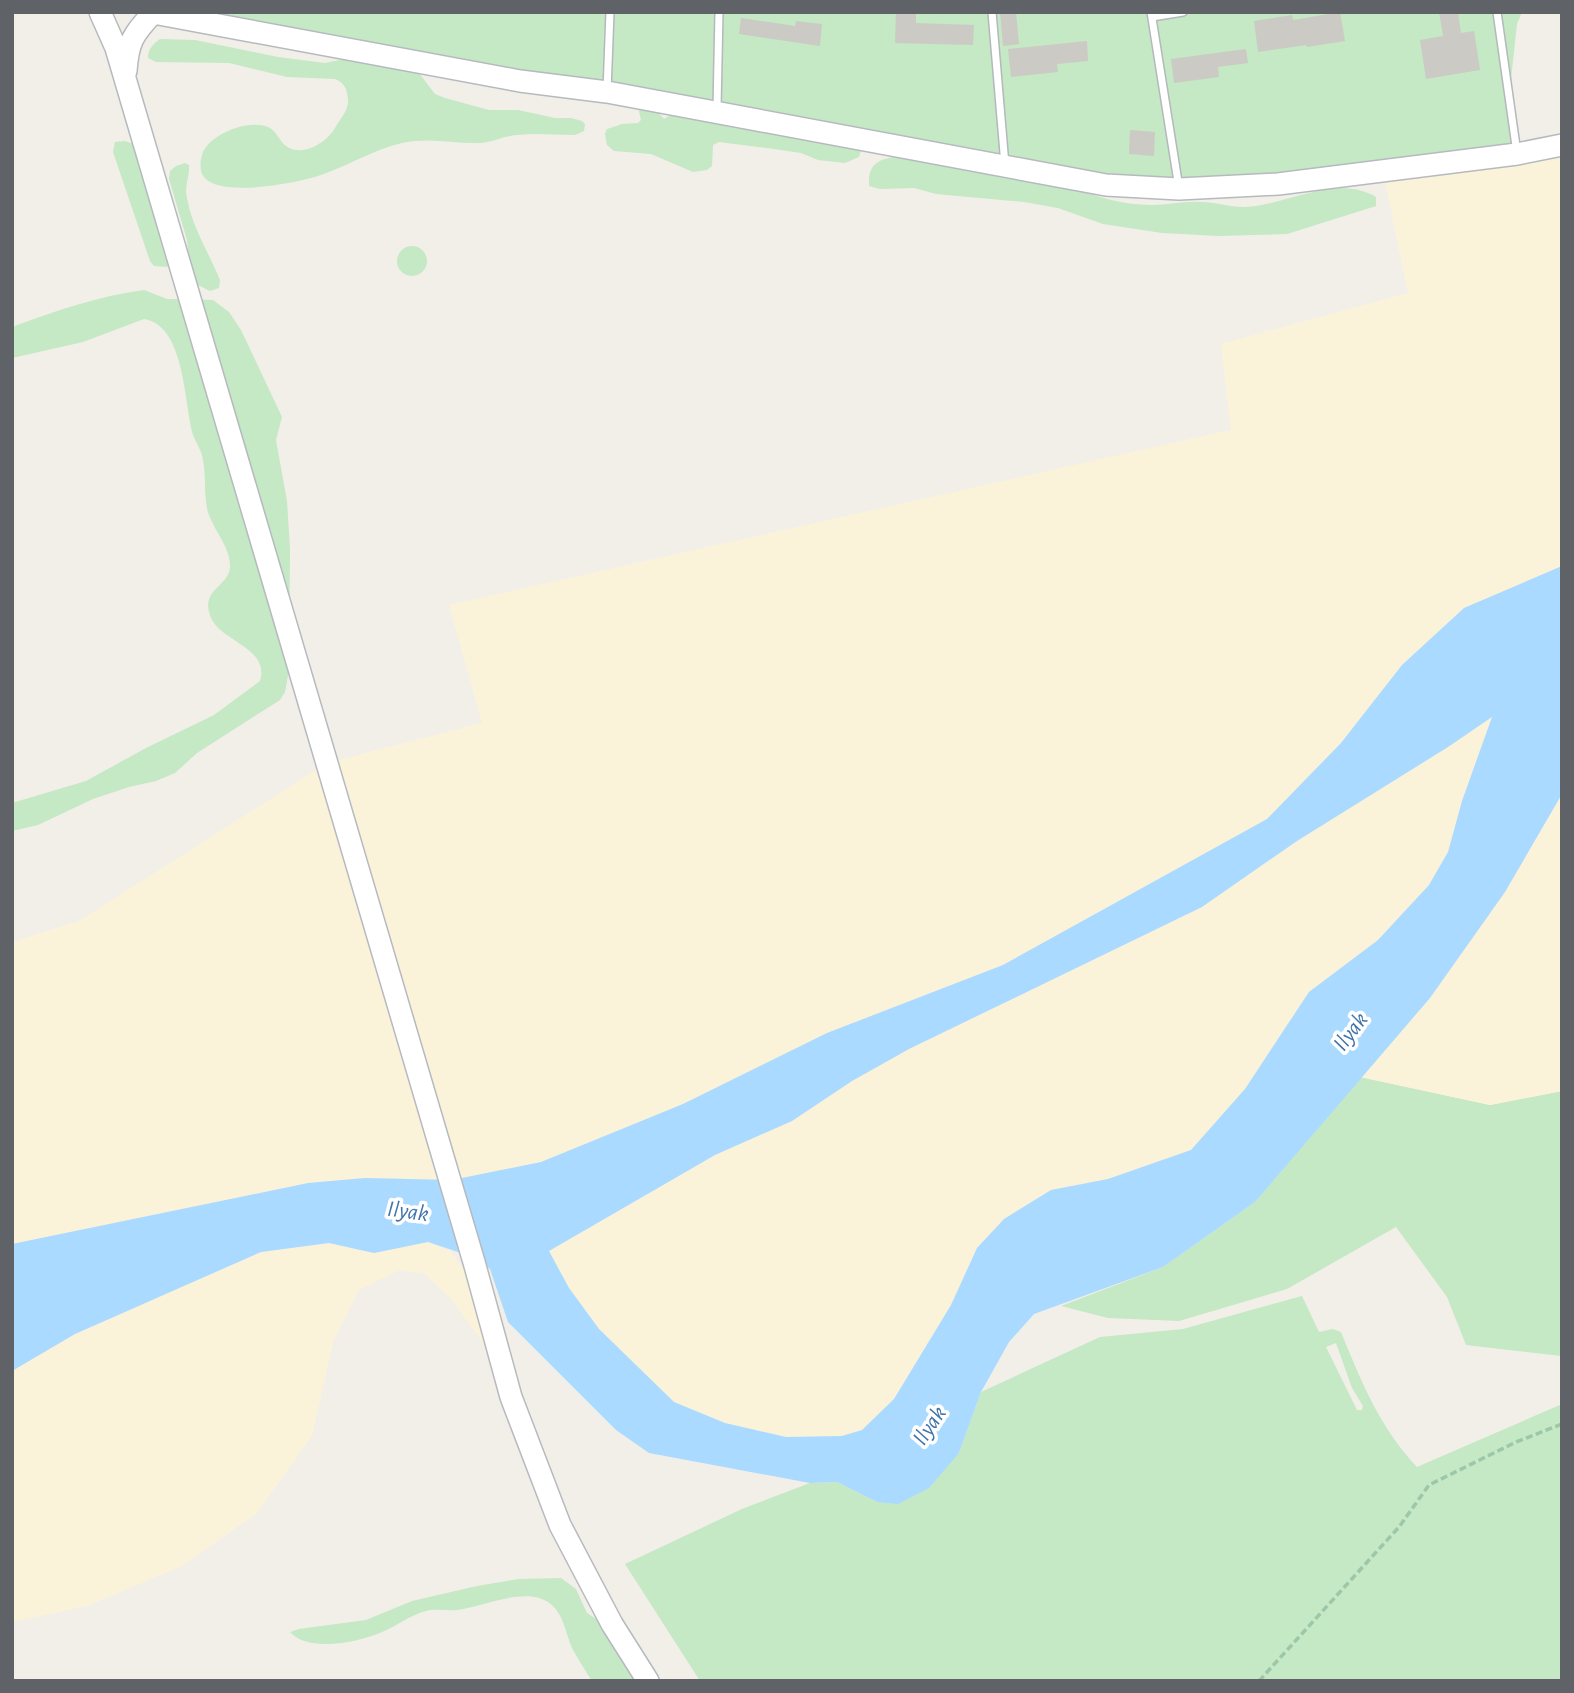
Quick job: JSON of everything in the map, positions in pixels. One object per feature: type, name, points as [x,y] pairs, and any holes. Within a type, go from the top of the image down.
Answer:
[{"type":"street","points":[[100,12],[116,48],[479,1279],[511,1397],[560,1525],[612,1624],[648,1681]]},
{"type":"street","points":[[126,83],[128,48],[136,32],[151,13],[520,81],[607,92],[1106,185],[1179,189],[1278,184],[1517,154],[1562,145]]},
{"type":"lane","points":[[607,92],[610,12]]},
{"type":"lane","points":[[717,112],[719,12]]},
{"type":"lane","points":[[992,12],[1005,166]]},
{"type":"lane","points":[[1179,189],[1152,15],[1183,12]]},
{"type":"lane","points":[[1497,12],[1517,154]]},
{"type":"path","points":[[1259,1681],[1399,1527],[1429,1485],[1516,1442],[1562,1424]]},
{"type":"green space","points":[[148,12],[1522,12],[1517,24],[1511,79],[1504,90],[1513,149],[1179,195]]},
{"type":"green space","points":[[160,39],[195,40],[278,57],[325,63],[344,59],[385,60],[419,73],[435,94],[445,98],[489,110],[518,110],[555,118],[571,118],[585,124],[584,131],[575,135],[517,135],[481,143],[412,141],[380,150],[307,179],[259,187],[225,187],[213,183],[201,172],[203,152],[214,139],[241,126],[260,125],[271,129],[286,146],[293,149],[314,147],[331,133],[344,114],[348,104],[346,90],[341,82],[335,79],[287,77],[229,63],[156,62],[148,58],[148,55],[151,47]]},
{"type":"green space","points":[[640,108],[655,109],[664,119],[674,113],[858,143],[861,150],[859,157],[845,163],[818,160],[801,153],[719,142],[713,145],[712,166],[707,170],[693,172],[651,154],[614,151],[607,145],[607,129],[638,123],[641,120]]},
{"type":"green space","points":[[115,142],[134,144],[172,262],[167,267],[154,266],[150,261],[113,152]]},
{"type":"green space","points":[[894,157],[1064,183],[1107,199],[1141,205],[1206,202],[1244,207],[1327,189],[1344,188],[1361,190],[1376,197],[1376,206],[1287,234],[1219,236],[1162,233],[1103,224],[1058,208],[1024,202],[936,194],[914,188],[880,189],[869,186],[871,169],[877,162]]},
{"type":"green space","points":[[185,163],[189,165],[186,194],[189,209],[220,280],[219,288],[210,291],[198,285],[190,269],[187,240],[169,179],[170,171]]},
{"type":"green space","points":[[412,246],[423,250],[427,261],[423,272],[412,276],[401,272],[397,261],[401,250]]},
{"type":"green space","points":[[144,290],[167,299],[213,300],[229,312],[241,330],[282,417],[276,440],[287,501],[290,549],[289,670],[285,692],[280,700],[197,753],[175,773],[93,799],[38,825],[12,831],[12,803],[86,781],[214,715],[260,681],[258,661],[252,653],[217,626],[208,608],[211,594],[228,574],[229,559],[207,508],[202,457],[193,435],[181,367],[168,335],[158,324],[144,319],[83,342],[12,358],[12,327],[94,300]]},
{"type":"green space","points":[[1360,1077],[1490,1105],[1562,1091],[1562,1356],[1466,1345],[1447,1297],[1396,1227],[1287,1289],[1179,1321],[1108,1318],[1061,1306],[1163,1267],[1255,1202]]},
{"type":"green space","points":[[1302,1296],[1319,1332],[1333,1329],[1341,1332],[1382,1420],[1417,1467],[1562,1404],[1562,1681],[700,1681],[625,1564],[742,1509],[810,1483],[837,1482],[877,1502],[959,1453],[981,1392],[1100,1337],[1183,1329]],"holes":[[[1336,1343],[1352,1388],[1363,1406],[1362,1410],[1357,1410],[1326,1347]]]},
{"type":"green space","points":[[561,1578],[576,1589],[587,1613],[607,1626],[643,1681],[592,1681],[572,1648],[556,1609],[543,1599],[532,1597],[508,1598],[458,1610],[426,1611],[382,1632],[348,1642],[309,1642],[290,1632],[366,1620],[412,1601],[477,1586],[519,1579]]},
{"type":"sand","points":[[1562,143],[1562,566],[1464,608],[1402,665],[1341,743],[1267,819],[1003,965],[827,1033],[683,1104],[541,1162],[452,1180],[365,1178],[308,1183],[12,1244],[12,942],[79,921],[327,763],[482,723],[449,605],[1231,430],[1221,344],[1408,293],[1382,167]]},
{"type":"sand","points":[[1492,716],[1462,801],[1448,852],[1429,885],[1378,940],[1309,992],[1245,1089],[1191,1150],[1108,1179],[1051,1190],[1004,1219],[977,1248],[951,1305],[894,1399],[862,1430],[842,1436],[786,1437],[725,1423],[674,1402],[599,1329],[569,1288],[548,1251],[715,1155],[792,1121],[852,1081],[909,1049],[1202,907],[1297,841],[1448,747]]},
{"type":"sand","points":[[1562,794],[1562,1091],[1490,1105],[1360,1077],[1430,998],[1505,892]]},
{"type":"sand","points":[[428,1242],[450,1251],[469,1276],[519,1392],[451,1299],[425,1274],[400,1270],[359,1290],[333,1342],[312,1436],[256,1514],[180,1567],[87,1606],[12,1622],[12,1371],[75,1334],[261,1252],[329,1243],[374,1253]]},
{"type":"water","name":"Ilyak","points":[[1562,566],[1562,794],[1505,892],[1430,998],[1255,1202],[1163,1267],[1034,1314],[1009,1342],[981,1392],[959,1453],[929,1488],[898,1504],[877,1502],[837,1482],[810,1483],[649,1453],[616,1430],[508,1322],[490,1269],[476,1258],[428,1242],[374,1253],[329,1243],[261,1252],[75,1334],[12,1371],[12,1244],[308,1183],[365,1178],[452,1180],[541,1162],[683,1104],[827,1033],[1003,965],[1267,819],[1341,743],[1402,665],[1464,608]],"holes":[[[1492,717],[1462,801],[1448,852],[1429,885],[1378,940],[1309,992],[1245,1089],[1191,1150],[1108,1179],[1051,1190],[1004,1219],[977,1248],[951,1305],[894,1399],[862,1430],[842,1436],[786,1437],[725,1423],[674,1402],[599,1329],[569,1288],[549,1251],[715,1155],[792,1121],[852,1081],[909,1049],[1202,907],[1297,841]]]},
{"type":"building","points":[[896,12],[916,12],[916,23],[974,25],[973,45],[895,43]]},
{"type":"building","points":[[1000,12],[1016,12],[1019,44],[1003,46]]},
{"type":"building","points":[[1340,12],[1345,41],[1258,52],[1254,21],[1292,15],[1293,20]]},
{"type":"building","points":[[1439,12],[1458,12],[1461,33],[1474,31],[1480,70],[1426,79],[1420,40],[1443,36]]},
{"type":"building","points":[[741,18],[795,26],[796,21],[822,24],[820,46],[739,34]]},
{"type":"building","points":[[1087,41],[1088,61],[1057,64],[1058,72],[1011,77],[1008,49]]},
{"type":"building","points":[[1246,49],[1248,63],[1218,67],[1219,77],[1174,83],[1171,59]]},
{"type":"building","points":[[1130,130],[1155,132],[1154,156],[1129,154]]}]
